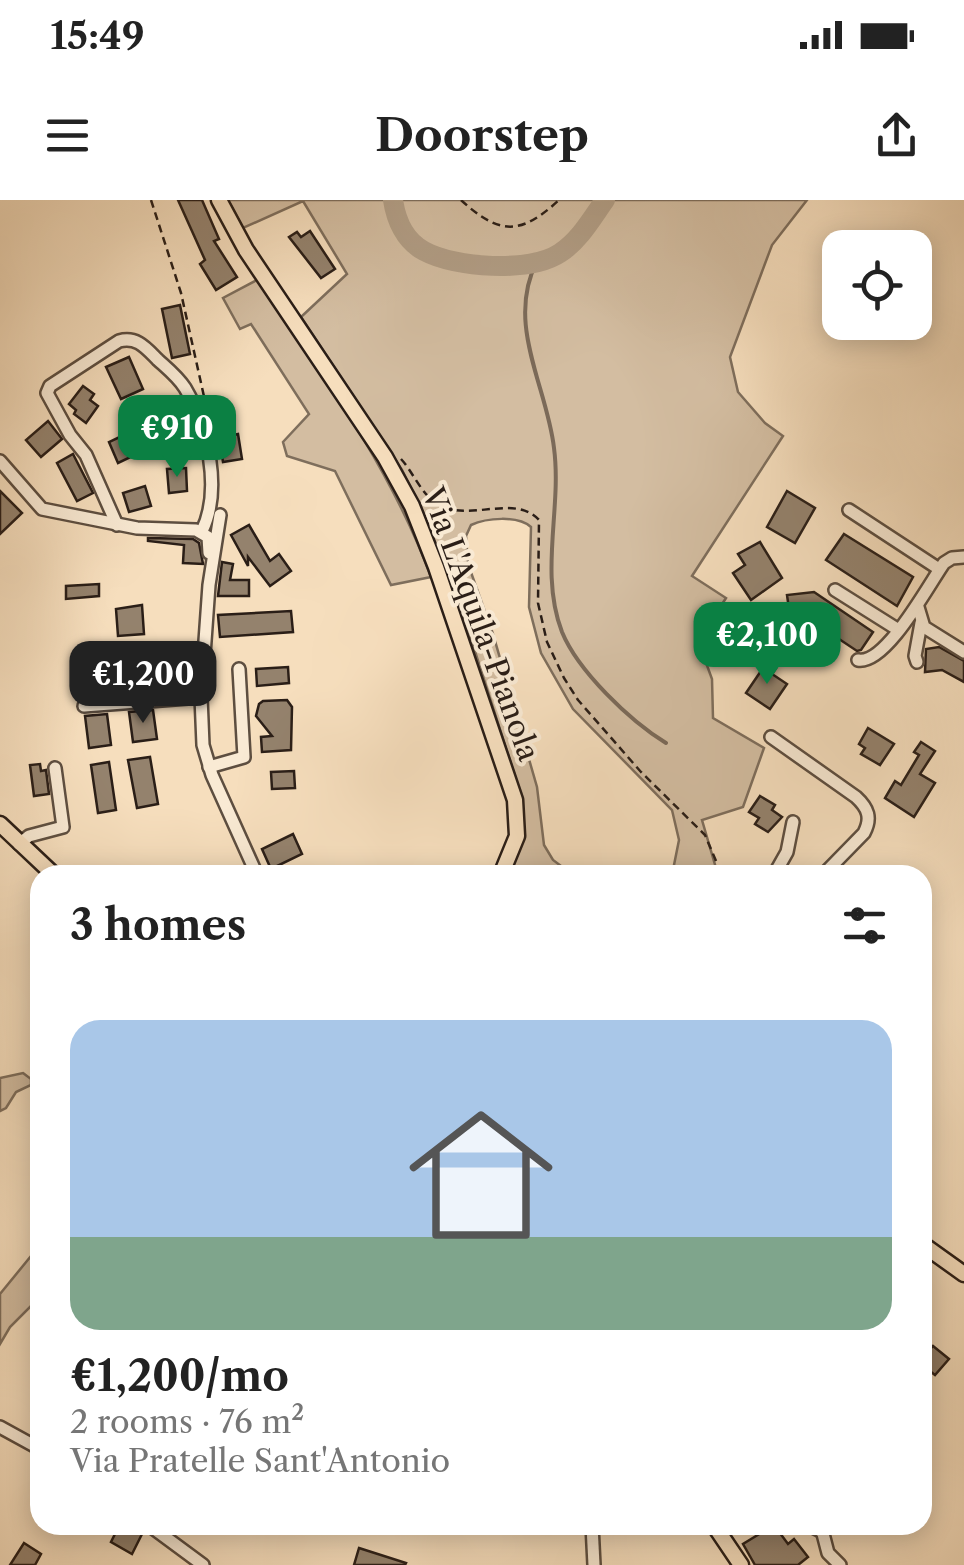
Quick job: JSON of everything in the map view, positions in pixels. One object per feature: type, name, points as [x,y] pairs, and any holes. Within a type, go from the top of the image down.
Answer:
[{"type":"main road","name":"Via L'Aquila-Pianola","points":[[220,200],[246,250],[385,457],[426,538],[512,789],[517,810],[516,836],[506,865]]},
{"type":"main road","points":[[0,824],[43,865]]},
{"type":"main road","points":[[932,1251],[964,1274]]},
{"type":"main road","points":[[721,1535],[741,1565]]},
{"type":"street","points":[[117,525],[86,455],[47,393],[50,386],[119,340],[132,339],[177,378],[190,398],[201,428],[212,494],[210,513],[202,531]]},
{"type":"street","points":[[0,462],[42,509],[117,525],[202,531]]},
{"type":"street","points":[[849,510],[939,569]]},
{"type":"street","points":[[220,516],[211,565],[201,697],[203,745],[254,865]]},
{"type":"street","points":[[202,531],[208,540],[211,565]]},
{"type":"street","points":[[858,660],[874,657],[918,607],[948,559],[964,557]]},
{"type":"street","points":[[835,590],[897,630]]},
{"type":"street","points":[[917,662],[921,624],[918,607]]},
{"type":"street","points":[[921,624],[964,652]]},
{"type":"street","points":[[209,766],[244,757],[240,670]]},
{"type":"street","points":[[84,706],[201,697]]},
{"type":"street","points":[[770,738],[856,797],[867,809],[864,833],[833,865]]},
{"type":"street","points":[[19,844],[30,836],[62,827],[55,768]]},
{"type":"street","points":[[780,865],[787,852],[793,822]]},
{"type":"street","points":[[0,1428],[30,1444]]},
{"type":"street","points":[[162,1535],[203,1565]]},
{"type":"street","points":[[592,1535],[594,1565]]},
{"type":"street","points":[[827,1535],[828,1553],[840,1565]]},
{"type":"path","points":[[152,200],[181,293],[206,406]]},
{"type":"path","points":[[461,200],[485,220],[518,226],[537,220],[559,200]]},
{"type":"path","points":[[385,457],[396,456],[404,462],[426,494],[442,508],[523,510],[535,515],[540,533],[538,603],[546,642],[564,678],[578,700],[641,772],[704,835],[718,865]]},
{"type":"shaded area","points":[[228,200],[807,200],[772,245],[730,357],[738,392],[765,423],[783,436],[692,576],[726,598],[698,641],[712,679],[713,718],[764,748],[743,807],[702,820],[715,865],[674,865],[679,840],[672,810],[573,709],[541,653],[529,607],[531,527],[502,519],[471,525],[466,536],[468,564],[493,634],[537,787],[544,845],[560,865],[512,865],[522,839],[522,798],[463,614],[402,470],[301,317],[347,274],[303,201],[243,228]]},
{"type":"shaded area","points":[[257,280],[376,460],[431,577],[391,585],[335,471],[287,456],[283,442],[309,414],[251,324],[240,329],[223,298]]},
{"type":"shaded area","points":[[23,1073],[30,1078],[30,1085],[16,1092],[0,1111],[0,1078]]},
{"type":"shaded area","points":[[30,1257],[30,1307],[0,1344],[0,1294]]},
{"type":"building","points":[[178,200],[202,200],[219,239],[214,241],[237,277],[216,290],[200,264],[205,260]]},
{"type":"building","points":[[310,231],[335,269],[321,278],[289,237],[297,232],[301,237]]},
{"type":"building","points":[[180,305],[190,354],[172,358],[162,309]]},
{"type":"building","points":[[129,357],[143,389],[121,399],[106,367]]},
{"type":"building","points":[[83,386],[94,394],[90,400],[98,406],[86,423],[69,404]]},
{"type":"building","points":[[169,413],[184,441],[164,451],[150,423]]},
{"type":"building","points":[[48,421],[62,439],[41,457],[26,440]]},
{"type":"building","points":[[126,434],[135,455],[118,463],[109,442]]},
{"type":"building","points":[[238,434],[242,459],[223,462],[219,438]]},
{"type":"building","points":[[73,454],[93,493],[77,501],[57,463]]},
{"type":"building","points":[[186,468],[187,491],[169,493],[167,469]]},
{"type":"building","points":[[145,486],[151,506],[129,512],[123,493]]},
{"type":"building","points":[[0,491],[22,513],[0,534]]},
{"type":"building","points":[[787,491],[815,508],[795,543],[767,527]]},
{"type":"building","points":[[249,525],[270,561],[279,554],[291,571],[270,586],[248,557],[248,566],[231,535]]},
{"type":"building","points":[[844,534],[913,577],[897,606],[826,560]]},
{"type":"building","points":[[148,538],[193,539],[199,543],[203,564],[183,563],[184,545]]},
{"type":"building","points":[[760,542],[782,578],[751,600],[733,573],[745,565],[738,554]]},
{"type":"building","points":[[222,562],[233,564],[230,580],[249,580],[249,596],[218,596]]},
{"type":"building","points":[[99,584],[99,596],[66,599],[66,586]]},
{"type":"building","points":[[814,592],[873,632],[861,650],[803,615],[790,616],[787,595]]},
{"type":"building","points":[[142,605],[144,634],[118,636],[116,609]]},
{"type":"building","points":[[291,611],[293,632],[220,637],[218,615]]},
{"type":"building","points":[[939,647],[964,661],[964,682],[942,670],[925,672],[926,649]]},
{"type":"building","points":[[767,662],[776,668],[772,674],[787,684],[770,709],[746,693]]},
{"type":"building","points":[[151,663],[151,691],[133,691],[132,684],[99,687],[100,695],[82,697],[80,669]]},
{"type":"building","points":[[288,667],[289,683],[257,686],[256,669]]},
{"type":"building","points":[[287,700],[292,707],[291,750],[262,752],[261,737],[272,736],[256,716],[259,704]]},
{"type":"building","points":[[153,710],[157,739],[133,742],[129,712]]},
{"type":"building","points":[[107,714],[111,745],[89,748],[85,716]]},
{"type":"building","points":[[868,728],[894,744],[880,765],[861,754],[865,748],[859,744]]},
{"type":"building","points":[[921,742],[935,751],[920,774],[935,783],[914,817],[885,798],[895,781],[901,785],[919,755],[914,752]]},
{"type":"building","points":[[150,757],[158,804],[137,808],[128,760]]},
{"type":"building","points":[[109,762],[116,810],[98,813],[91,765]]},
{"type":"building","points":[[40,764],[41,771],[46,770],[49,794],[34,796],[30,765]]},
{"type":"building","points":[[294,771],[295,788],[272,789],[271,772]]},
{"type":"building","points":[[760,796],[775,805],[772,810],[782,817],[768,832],[755,824],[759,818],[749,812]]},
{"type":"building","points":[[293,834],[302,854],[279,865],[269,865],[262,849]]},
{"type":"building","points":[[932,1347],[949,1359],[935,1375],[932,1373]]},
{"type":"building","points":[[114,1535],[142,1535],[132,1554],[111,1542]]},
{"type":"building","points":[[758,1535],[781,1535],[788,1544],[794,1539],[808,1557],[798,1565],[755,1565],[743,1544]]},
{"type":"building","points":[[24,1543],[41,1554],[35,1565],[10,1565]]},
{"type":"building","points":[[359,1548],[406,1563],[354,1565]]},
{"type":"waterway","points":[[393,200],[402,229],[417,247],[438,257],[492,266],[530,264],[560,253],[580,235],[605,200]]},
{"type":"waterway","points":[[537,261],[528,285],[526,332],[554,448],[551,563],[555,609],[570,647],[592,678],[621,708],[666,743]]}]
